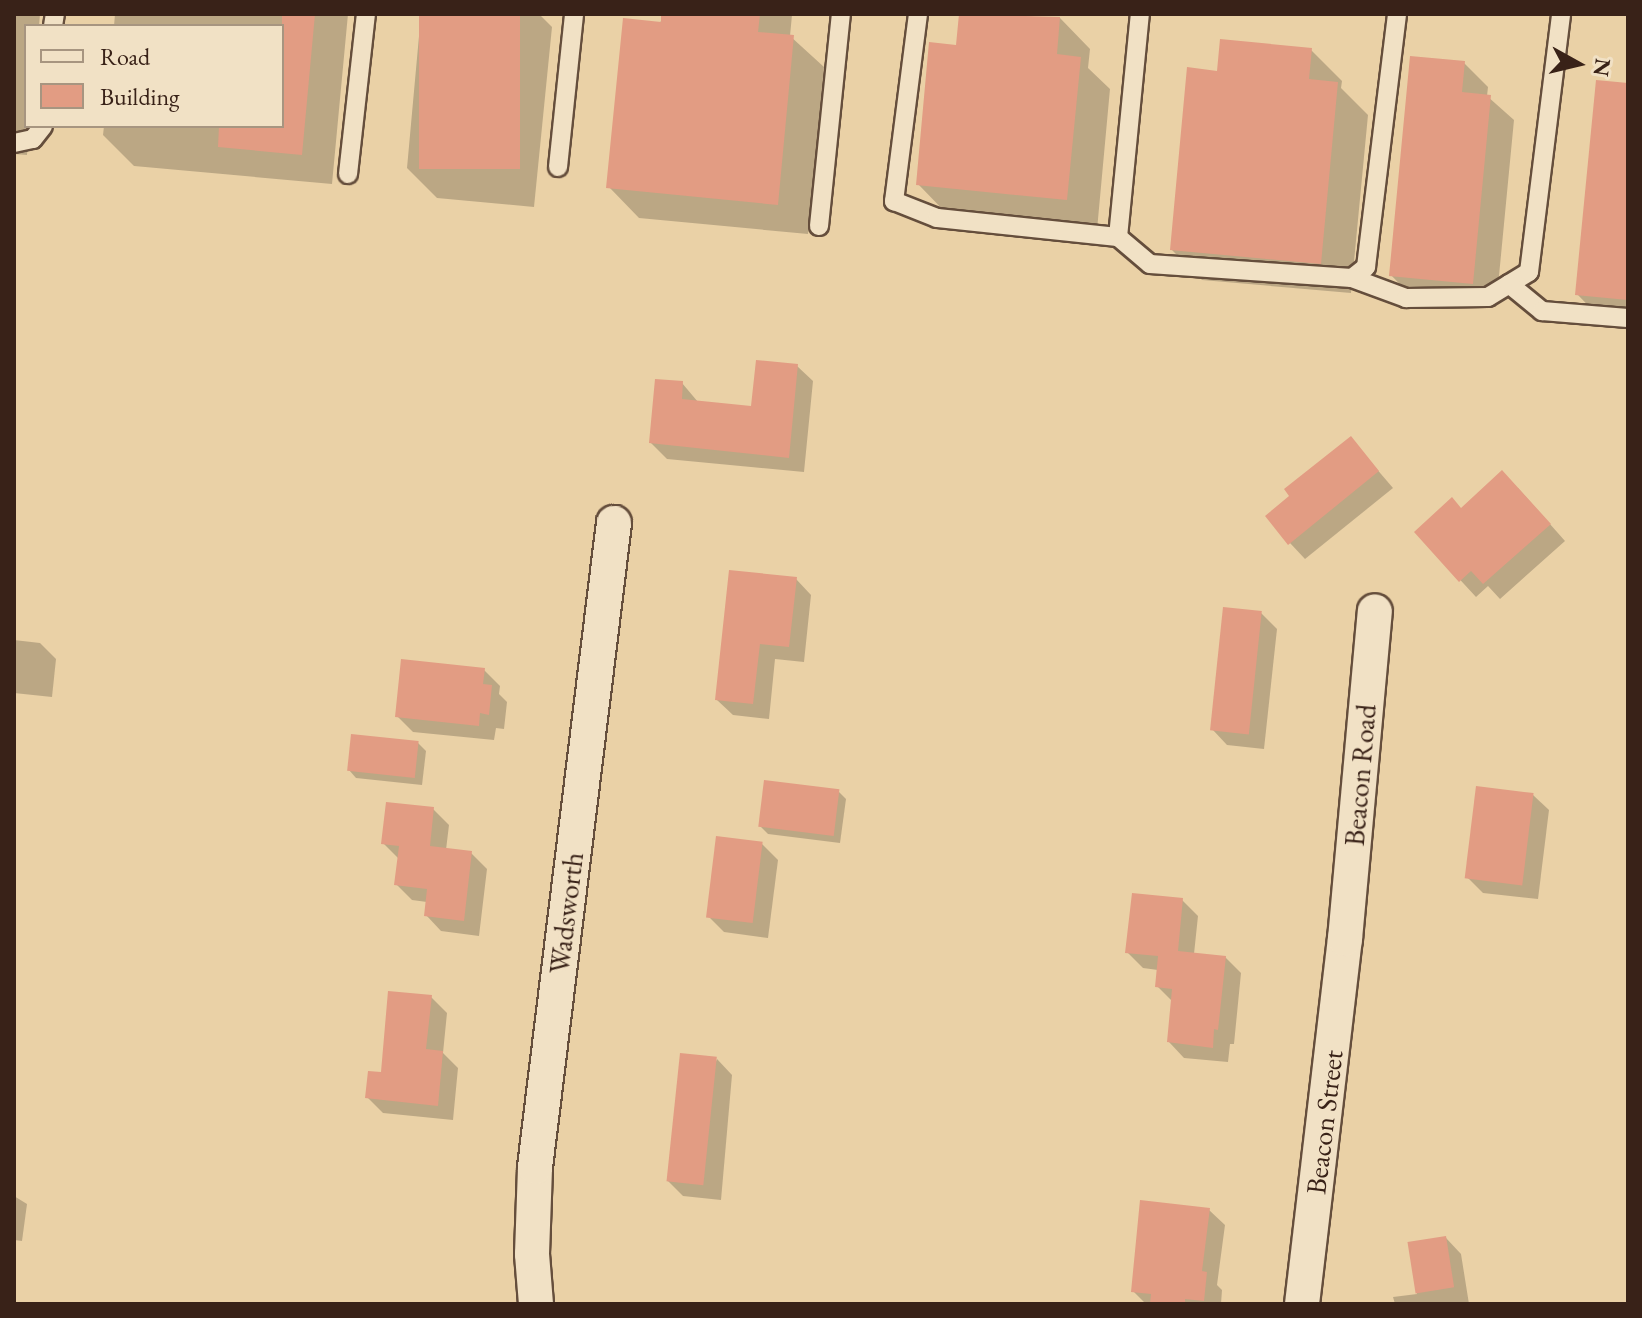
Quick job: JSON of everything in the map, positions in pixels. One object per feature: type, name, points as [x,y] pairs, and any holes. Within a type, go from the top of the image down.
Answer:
[{"type":"street","name":"Wadsworth","points":[[536,1304],[532,1254],[535,1167],[614,523]]},
{"type":"street","name":"Beacon Road","points":[[1345,939],[1375,611]]},
{"type":"street","name":"Beacon Street","points":[[1302,1304],[1345,939]]},
{"type":"lane","points":[[348,174],[366,14]]},
{"type":"lane","points":[[558,167],[574,14]]},
{"type":"lane","points":[[819,226],[841,14]]},
{"type":"lane","points":[[918,14],[894,201],[937,218],[1118,237],[1150,264],[1352,278],[1406,298],[1488,297],[1529,272],[1561,14]]},
{"type":"lane","points":[[1118,237],[1140,14]]},
{"type":"lane","points":[[1352,278],[1366,267],[1397,14]]},
{"type":"lane","points":[[14,143],[33,139],[41,128]]},
{"type":"lane","points":[[1509,284],[1542,311],[1628,318]]},
{"type":"building","points":[[282,14],[315,14],[302,155],[218,147],[219,128],[284,128]]},
{"type":"building","points":[[419,14],[520,14],[520,169],[419,169]]},
{"type":"building","points":[[661,14],[760,14],[758,32],[794,35],[778,205],[606,188],[623,18],[661,22]]},
{"type":"building","points":[[959,14],[1060,17],[1057,54],[1081,57],[1067,200],[916,185],[929,42],[956,45]]},
{"type":"building","points":[[1220,39],[1312,48],[1309,79],[1338,82],[1321,264],[1170,250],[1187,67],[1217,71]]},
{"type":"building","points":[[1410,56],[1465,61],[1462,92],[1491,95],[1473,284],[1389,276]]},
{"type":"building","points":[[1596,80],[1628,83],[1628,300],[1575,295]]},
{"type":"building","points":[[756,360],[798,364],[789,458],[649,443],[655,379],[683,381],[682,399],[751,406]]},
{"type":"building","points":[[1351,436],[1379,471],[1288,545],[1265,516],[1289,496],[1284,489]]},
{"type":"building","points":[[1502,470],[1551,524],[1483,584],[1471,571],[1459,582],[1414,532],[1452,497],[1461,508]]},
{"type":"building","points":[[729,570],[797,577],[789,647],[760,644],[753,704],[715,700]]},
{"type":"building","points":[[1223,607],[1262,611],[1249,734],[1210,730]]},
{"type":"building","points":[[401,659],[485,668],[483,684],[492,685],[489,715],[480,713],[479,726],[395,717]]},
{"type":"building","points":[[351,734],[419,741],[415,778],[347,771]]},
{"type":"building","points":[[764,780],[839,789],[834,836],[758,827]]},
{"type":"building","points":[[1476,786],[1534,793],[1522,885],[1465,878]]},
{"type":"building","points":[[386,802],[434,807],[430,846],[472,851],[464,921],[424,916],[427,889],[394,885],[399,846],[381,844]]},
{"type":"building","points":[[716,836],[763,842],[753,923],[706,917]]},
{"type":"building","points":[[1132,893],[1183,898],[1178,951],[1226,956],[1218,1030],[1214,1029],[1213,1048],[1167,1042],[1172,989],[1155,987],[1158,956],[1125,953]]},
{"type":"building","points":[[388,991],[432,995],[426,1049],[443,1051],[438,1106],[365,1098],[368,1071],[381,1072]]},
{"type":"building","points":[[680,1053],[717,1057],[703,1185],[667,1181]]},
{"type":"building","points":[[1140,1200],[1210,1208],[1202,1271],[1207,1272],[1204,1301],[1185,1299],[1185,1304],[1150,1304],[1151,1294],[1131,1292]]},
{"type":"building","points":[[1446,1236],[1454,1287],[1416,1293],[1407,1242]]}]
